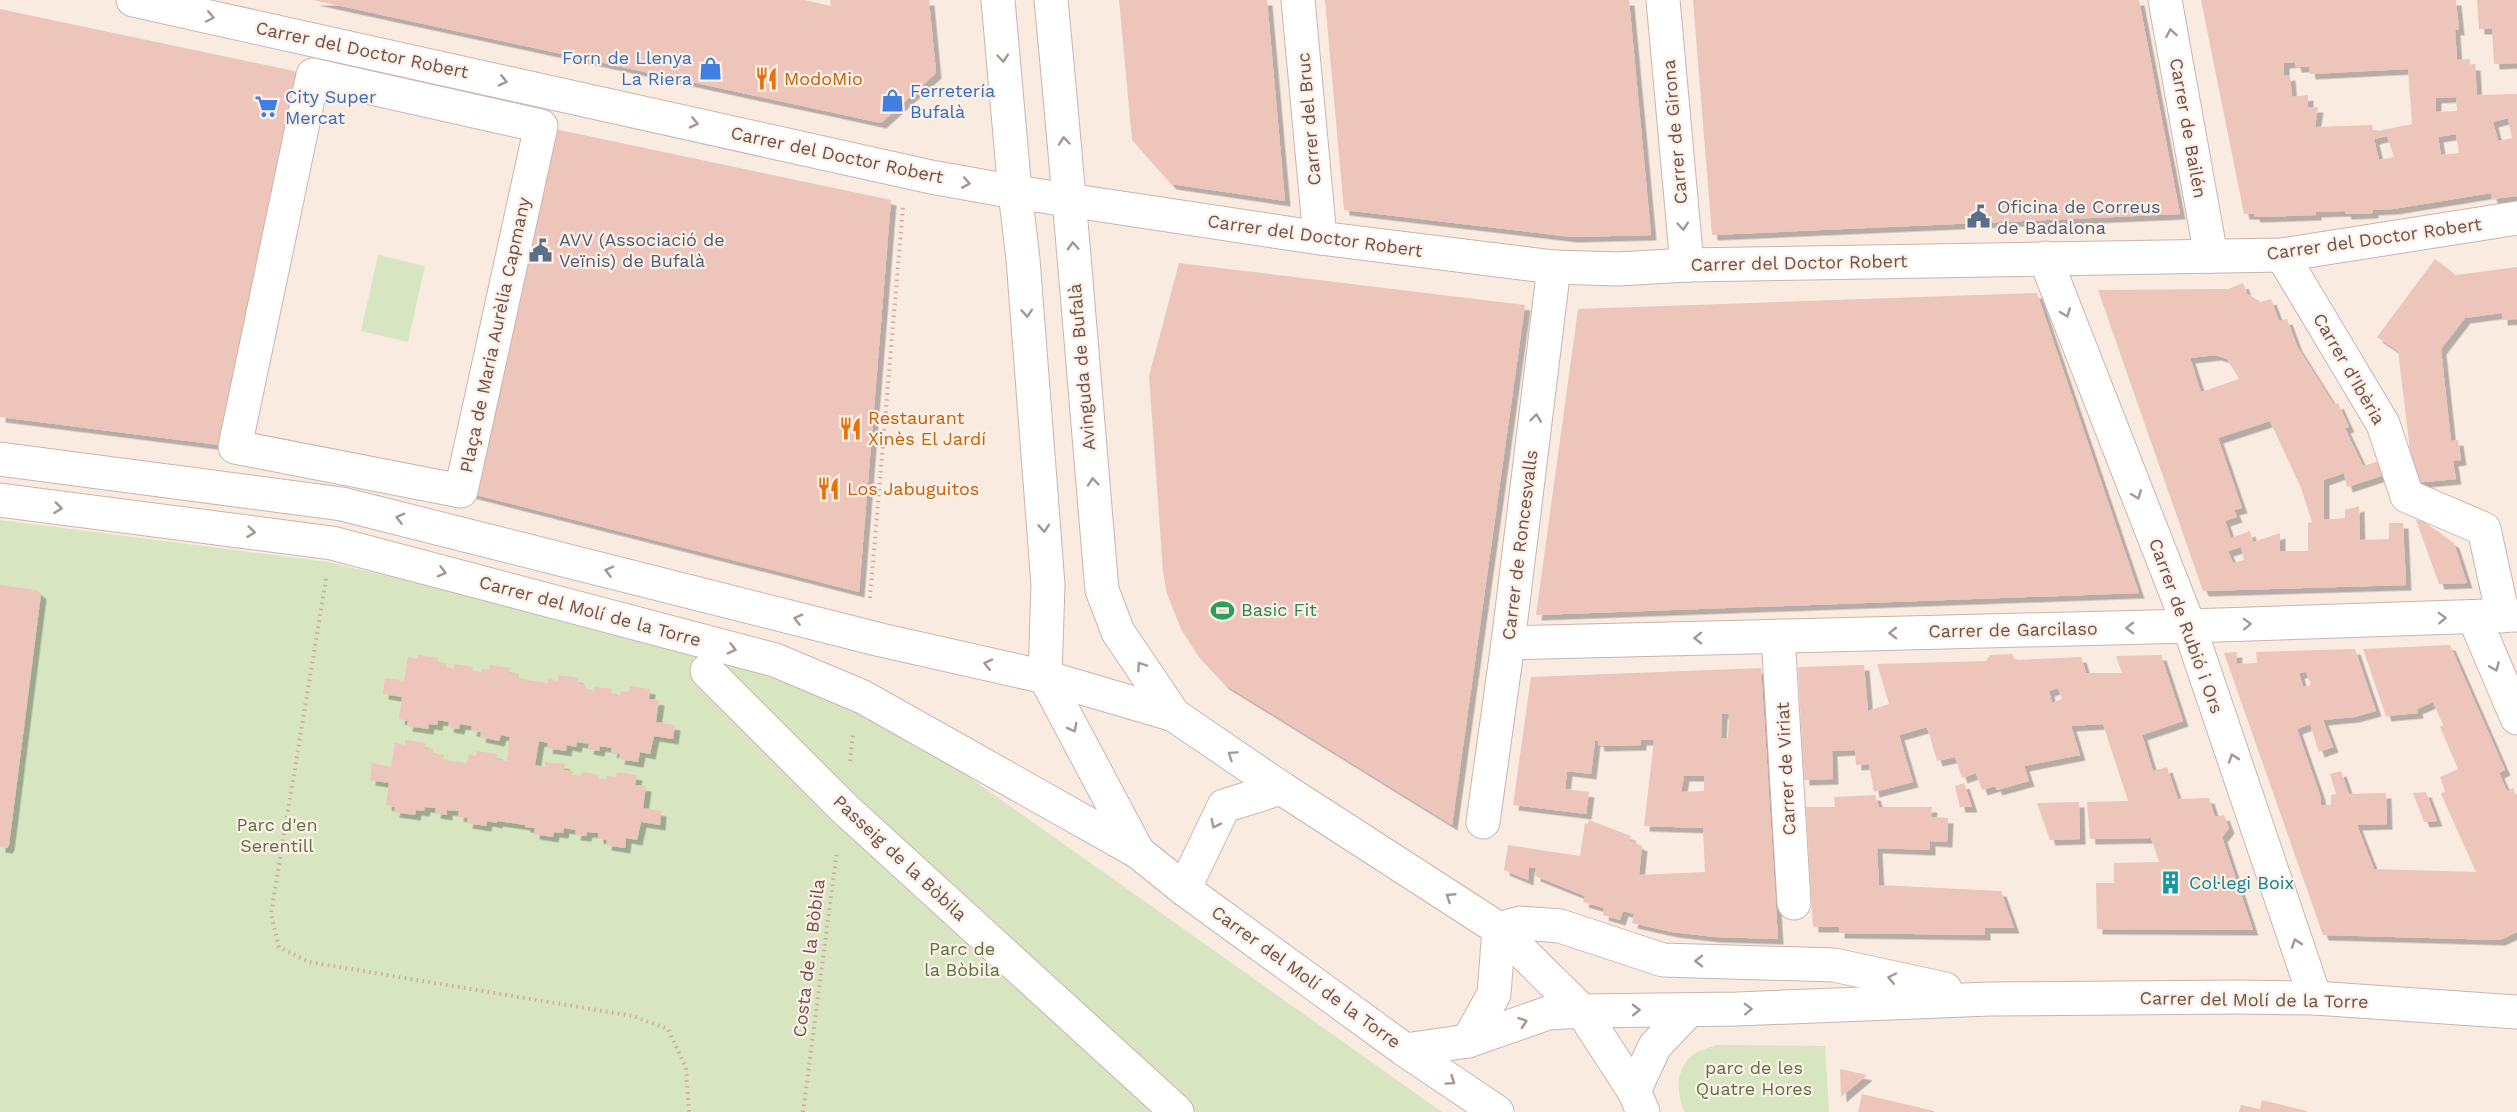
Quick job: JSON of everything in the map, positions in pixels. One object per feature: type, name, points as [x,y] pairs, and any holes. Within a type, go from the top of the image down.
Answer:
[{"type":"street","name":"Carrer del Doctor Robert","points":[[133,0],[931,177],[1015,192],[1320,238],[1554,267],[1618,269],[1687,265],[2282,255],[2517,218]]},
{"type":"street","points":[[998,0],[1023,259],[1048,585],[1045,677]]},
{"type":"street","name":"Avinguda de Bufalà","points":[[1051,0],[1102,590],[1118,632],[1174,715]]},
{"type":"street","name":"Carrer del Bruc","points":[[1298,0],[1320,238]]},
{"type":"street","name":"Carrer de Girona","points":[[1663,0],[1687,265]]},
{"type":"street","name":"Carrer de Bailén","points":[[2165,0],[2211,256]]},
{"type":"street","name":"Plaça de Maria Aurèlia Capmany","points":[[313,75],[541,126],[461,491],[235,447],[313,75]]},
{"type":"street","name":"Carrer d'Ibèria","points":[[2282,255],[2383,424],[2407,496],[2484,529],[2517,718]]},
{"type":"street","name":"Carrer de Rubió i Ors","points":[[2045,258],[2189,626],[2314,998]]},
{"type":"street","name":"Carrer de Roncesvalls","points":[[1483,822],[1508,642],[1554,267]]},
{"type":"street","points":[[0,459],[342,504],[881,640],[1045,677],[1174,715],[1281,788],[1500,929],[1582,1011],[1638,1101]]},
{"type":"street","name":"Carrer del Molí de la Torre","points":[[0,500],[332,543],[775,660],[862,697],[1138,852],[1184,889],[1405,1050],[1468,1041],[1548,1013],[1582,1011],[1689,1010],[1990,999],[2225,997],[2314,998],[2517,1012]]},
{"type":"street","name":"Carrer de Garcilaso","points":[[1508,642],[2189,626],[2498,616]]},
{"type":"street","name":"Carrer de Viriat","points":[[1778,636],[1794,903]]},
{"type":"street","name":"Passeig de la Bòbila","points":[[707,671],[844,808],[1178,1112]]},
{"type":"street","name":"Carrer del Molí de la Torre","points":[[1045,677],[1138,852]]},
{"type":"street","points":[[1184,889],[1224,806],[1281,788]]},
{"type":"street","name":"Carrer del Molí de la Torre","points":[[1500,929],[1520,923],[1560,926],[1663,960],[1834,965],[1990,999]]},
{"type":"street","points":[[1468,1041],[1494,994],[1500,929]]},
{"type":"street","points":[[1638,1101],[1654,1046],[1689,1010]]},
{"type":"street","points":[[1405,1050],[1497,1112]]},
{"type":"path","points":[[870,601],[904,197]]},
{"type":"path","points":[[332,543],[271,914],[279,947],[309,962],[633,1016],[668,1029],[686,1068],[688,1112]]},
{"type":"path","name":"Costa de la Bòbila","points":[[803,1112],[844,808]]},
{"type":"green space","points":[[378,255],[425,266],[408,342],[361,331]]},
{"type":"green space","name":"Parc d'en Serentill","points":[[0,520],[328,562],[502,603],[730,663],[841,703],[962,772],[1442,1112],[0,1112]]},
{"type":"green space","name":"parc de les Quatre Hores","points":[[1716,1045],[1825,1046],[1829,1112],[1684,1112],[1679,1091],[1682,1069],[1693,1055]]},
{"type":"building","points":[[313,0],[804,0],[831,6],[830,0],[929,0],[936,73],[881,123]]},
{"type":"building","points":[[1119,0],[1267,0],[1285,201],[1171,184],[1132,140]]},
{"type":"building","points":[[1325,0],[1629,0],[1651,235],[1572,237],[1344,210]]},
{"type":"building","points":[[1693,0],[2139,0],[2180,214],[1712,235]]},
{"type":"building","points":[[2201,0],[2456,0],[2459,30],[2455,30],[2457,60],[2470,59],[2470,65],[2475,65],[2477,95],[2517,94],[2517,196],[2492,199],[2491,193],[2393,209],[2373,210],[2373,213],[2346,214],[2345,211],[2316,212],[2316,215],[2255,217],[2254,214],[2244,214]],"holes":[[[2295,62],[2296,67],[2309,67],[2310,74],[2408,69],[2412,124],[2373,132],[2372,125],[2315,127],[2318,107],[2308,107],[2308,95],[2292,97],[2290,75],[2284,76],[2284,63]],[[2456,97],[2457,111],[2436,112],[2436,98]],[[2508,118],[2512,138],[2498,141],[2493,122]],[[2456,134],[2459,153],[2441,155],[2438,137]],[[2387,136],[2394,157],[2379,160],[2374,139]]]},
{"type":"building","points":[[2477,0],[2517,0],[2517,63],[2494,64],[2492,29],[2479,29]]},
{"type":"building","points":[[0,9],[313,75],[235,447],[0,417]]},
{"type":"building","points":[[541,126],[891,200],[859,592],[461,491]]},
{"type":"building","points":[[2435,259],[2456,275],[2517,267],[2517,319],[2502,320],[2502,313],[2465,318],[2441,349],[2451,441],[2458,440],[2461,460],[2453,461],[2456,479],[2414,483],[2398,351],[2377,337]]},
{"type":"building","points":[[1179,263],[1525,305],[1452,825],[1224,684],[1198,656],[1181,629],[1167,594],[1163,572],[1149,376]]},
{"type":"building","points":[[2243,283],[2247,294],[2261,302],[2271,299],[2279,321],[2287,319],[2297,346],[2334,405],[2338,403],[2349,427],[2345,428],[2363,466],[2379,461],[2384,475],[2347,487],[2344,473],[2324,480],[2324,520],[2345,518],[2345,510],[2359,506],[2360,540],[2389,539],[2389,523],[2403,523],[2406,585],[2203,591],[2098,290],[2228,289]],"holes":[[[2216,355],[2227,359],[2239,379],[2201,392],[2190,358]],[[2270,421],[2301,488],[2312,522],[2308,523],[2308,551],[2280,551],[2280,533],[2253,542],[2250,531],[2231,538],[2225,521],[2237,517],[2234,510],[2242,508],[2218,438]],[[2241,547],[2244,560],[2233,563],[2228,551]]]},
{"type":"building","points":[[2037,293],[2139,593],[1536,615],[1578,309]]},
{"type":"building","points":[[2416,520],[2423,521],[2454,543],[2467,583],[2439,584]]},
{"type":"building","points":[[0,585],[36,590],[41,594],[7,848],[0,847]]},
{"type":"building","points":[[2450,645],[2505,770],[2499,773],[2507,791],[2513,788],[2517,798],[2517,932],[2500,940],[2323,935],[2224,653],[2237,652],[2236,664],[2257,663],[2256,652],[2355,649],[2376,711],[2354,717],[2323,720],[2333,747],[2319,752],[2310,724],[2297,729],[2320,795],[2321,805],[2331,805],[2331,795],[2336,794],[2330,774],[2341,771],[2349,794],[2386,793],[2387,824],[2357,825],[2374,869],[2476,872],[2441,794],[2445,791],[2440,777],[2458,769],[2440,727],[2443,725],[2433,702],[2417,709],[2418,713],[2386,716],[2363,649]],"holes":[[[2306,672],[2311,685],[2303,687],[2299,673]]]},
{"type":"building","points":[[2012,654],[2015,660],[2081,657],[2086,673],[2122,673],[2116,656],[2161,655],[2183,721],[2142,735],[2153,771],[2167,767],[2178,799],[2209,798],[2215,817],[2224,815],[2229,828],[2222,837],[2253,930],[2097,929],[2096,883],[2114,883],[2114,863],[2159,862],[2151,838],[2090,839],[2087,802],[2128,801],[2103,724],[2071,726],[2080,755],[2024,766],[2029,781],[1997,790],[1995,786],[1982,790],[1976,773],[1962,778],[1955,757],[1937,761],[1927,727],[1899,735],[1913,782],[1874,792],[1869,764],[1856,765],[1855,750],[1832,751],[1833,779],[1804,780],[1798,667],[1864,665],[1868,711],[1889,704],[1877,664],[1986,661],[1990,655]],"holes":[[[2058,688],[2062,699],[2052,703],[2049,691]]]},
{"type":"building","points":[[418,655],[438,658],[438,662],[446,663],[446,667],[454,669],[454,664],[473,667],[472,671],[481,673],[482,669],[490,670],[490,665],[510,668],[509,673],[519,674],[519,679],[548,683],[548,679],[558,681],[558,675],[578,678],[577,683],[586,685],[586,689],[594,691],[595,687],[612,689],[611,693],[620,695],[621,691],[629,692],[630,686],[650,689],[649,699],[659,700],[656,722],[675,725],[673,739],[654,736],[650,754],[640,752],[638,762],[619,759],[620,754],[611,752],[612,748],[600,746],[599,751],[588,749],[589,744],[577,742],[576,747],[567,745],[566,751],[547,748],[548,743],[539,741],[535,765],[545,767],[545,762],[565,764],[564,770],[573,771],[572,775],[581,776],[582,772],[599,775],[598,779],[606,780],[607,776],[616,777],[617,772],[637,775],[635,785],[646,786],[643,808],[661,811],[660,825],[641,822],[637,840],[626,838],[625,848],[606,845],[607,840],[598,838],[598,833],[587,832],[586,836],[575,835],[576,830],[564,828],[563,833],[554,832],[553,837],[534,834],[535,828],[525,827],[525,825],[497,821],[497,823],[487,821],[486,826],[467,823],[468,818],[458,816],[459,811],[447,810],[447,815],[435,813],[436,808],[425,807],[424,811],[416,810],[415,815],[394,812],[395,807],[386,805],[389,783],[370,780],[372,763],[391,767],[395,743],[405,745],[405,740],[425,743],[425,748],[433,749],[433,754],[444,755],[443,760],[467,763],[469,755],[476,756],[477,751],[497,754],[496,759],[507,761],[510,737],[501,735],[499,741],[480,737],[481,732],[471,731],[472,726],[460,724],[459,729],[448,727],[449,722],[438,720],[437,725],[429,724],[428,729],[407,726],[408,721],[399,719],[402,697],[383,694],[385,678],[404,681],[408,657],[418,659]]},
{"type":"building","points":[[1761,668],[1778,939],[1715,937],[1672,932],[1632,923],[1634,914],[1623,911],[1620,920],[1603,915],[1604,908],[1583,902],[1585,896],[1535,876],[1536,868],[1529,867],[1528,880],[1504,870],[1508,845],[1580,856],[1585,823],[1587,824],[1589,820],[1631,836],[1629,840],[1642,846],[1639,875],[1705,872],[1703,828],[1644,826],[1654,740],[1641,740],[1641,745],[1599,746],[1598,741],[1595,741],[1591,774],[1567,771],[1565,789],[1589,792],[1586,814],[1513,805],[1531,677]],"holes":[[[1722,714],[1729,714],[1728,738],[1721,738]],[[1684,776],[1704,776],[1704,791],[1681,792]]]},
{"type":"building","points":[[1964,783],[1972,807],[1960,807],[1955,786]]},
{"type":"building","points":[[2426,792],[2437,821],[2424,822],[2413,793]]},
{"type":"building","points":[[1875,795],[1879,807],[1932,807],[1931,817],[1948,818],[1947,842],[1930,841],[1930,850],[1877,848],[1879,885],[2001,891],[2014,928],[1985,928],[1985,935],[1839,933],[1839,927],[1813,927],[1806,807],[1835,807],[1834,797]]},
{"type":"building","points":[[2079,802],[2080,839],[2050,840],[2037,803]]},
{"type":"building","points":[[1840,1069],[1867,1075],[1841,1097]]},
{"type":"building","points":[[1862,1094],[1934,1111],[1934,1112],[1858,1112]]},
{"type":"building","points":[[2262,1100],[2307,1112],[2239,1112],[2241,1105],[2260,1109]]},
{"type":"place","name":"Forn de Llenya La Riera","points":[[710,68]]},
{"type":"place","name":"ModoMio","points":[[766,79]]},
{"type":"place","name":"Ferretería Bufalà","points":[[892,101]]},
{"type":"place","name":"City Super Mercat","points":[[267,107]]},
{"type":"place","name":"Oficina de Correus de Badalona","points":[[1979,217]]},
{"type":"place","name":"AVV (Associació de Veïnis) de Bufalà","points":[[541,250]]},
{"type":"place","name":"Restaurant Xinès El Jardí","points":[[850,428]]},
{"type":"place","name":"Los Jabuguitos","points":[[829,489]]},
{"type":"place","name":"Basic Fit","points":[[1223,610]]},
{"type":"place","name":"Col·legi Boix","points":[[2171,883]]},
{"type":"park label","name":"Parc de la Bòbila","points":[[962,959]]}]
